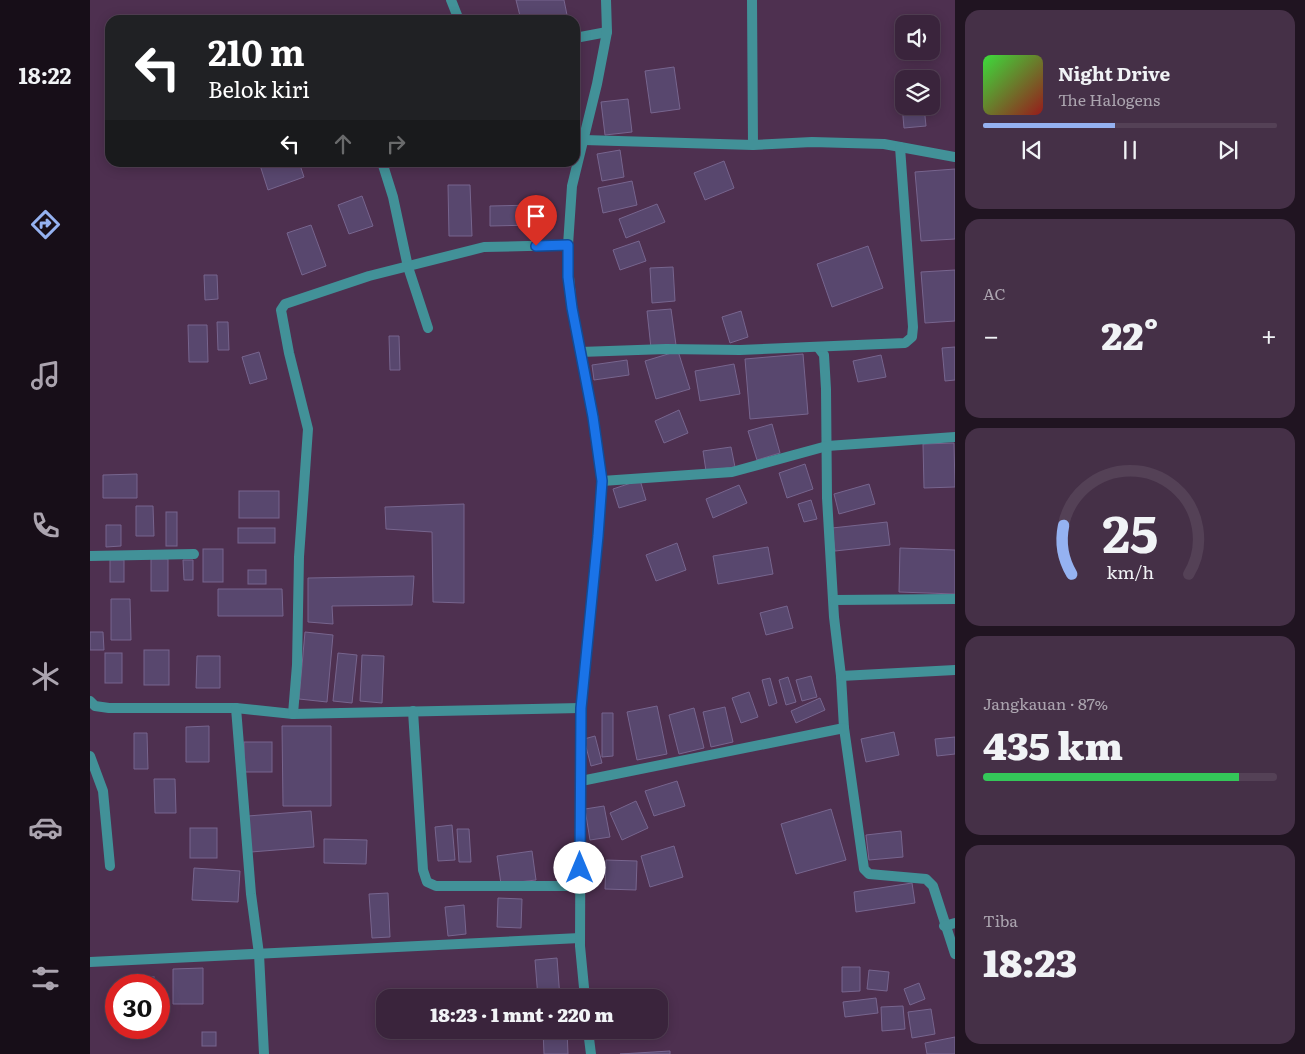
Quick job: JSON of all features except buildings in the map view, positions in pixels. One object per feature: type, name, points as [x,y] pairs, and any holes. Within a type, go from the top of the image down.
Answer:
[{"type":"street","points":[[451,0],[457,15]]},
{"type":"street","points":[[580,155],[607,32],[606,0]]},
{"type":"street","points":[[752,0],[753,145]]},
{"type":"street","points":[[580,37],[607,32]]},
{"type":"street","points":[[584,140],[753,145],[848,142],[884,144],[955,157]]},
{"type":"street","points":[[580,352],[676,349],[740,350],[905,343],[912,337],[913,327],[900,147]]},
{"type":"street","points":[[384,167],[393,197],[408,267],[428,328]]},
{"type":"street","points":[[577,167],[572,186],[568,277],[572,308],[593,417],[602,481],[581,708],[580,938],[584,989]]},
{"type":"street","points":[[293,714],[297,665],[299,557],[308,430],[289,353],[281,310],[285,304],[369,276],[484,247],[568,245]]},
{"type":"street","points":[[818,347],[824,355],[827,498],[844,728],[864,869],[869,874],[926,878],[933,886],[944,926],[955,954]]},
{"type":"street","points":[[602,481],[732,472],[827,446],[955,437]]},
{"type":"street","points":[[90,556],[194,554]]},
{"type":"street","points":[[834,600],[955,599]]},
{"type":"street","points":[[841,676],[955,670]]},
{"type":"street","points":[[92,705],[109,708],[236,708],[293,714],[581,708]]},
{"type":"street","points":[[236,708],[251,894],[259,954],[264,1054]]},
{"type":"street","points":[[413,711],[422,870],[427,882],[436,886],[580,886]]},
{"type":"street","points":[[581,781],[844,728]]},
{"type":"street","points":[[90,756],[103,791],[110,866]]},
{"type":"street","points":[[944,926],[955,922]]},
{"type":"street","points":[[90,962],[580,938]]},
{"type":"street","points":[[589,1039],[591,1054]]},
{"type":"route","points":[[536,246],[568,245],[568,277],[572,308],[593,417],[602,481],[581,708],[580,868]]}]
